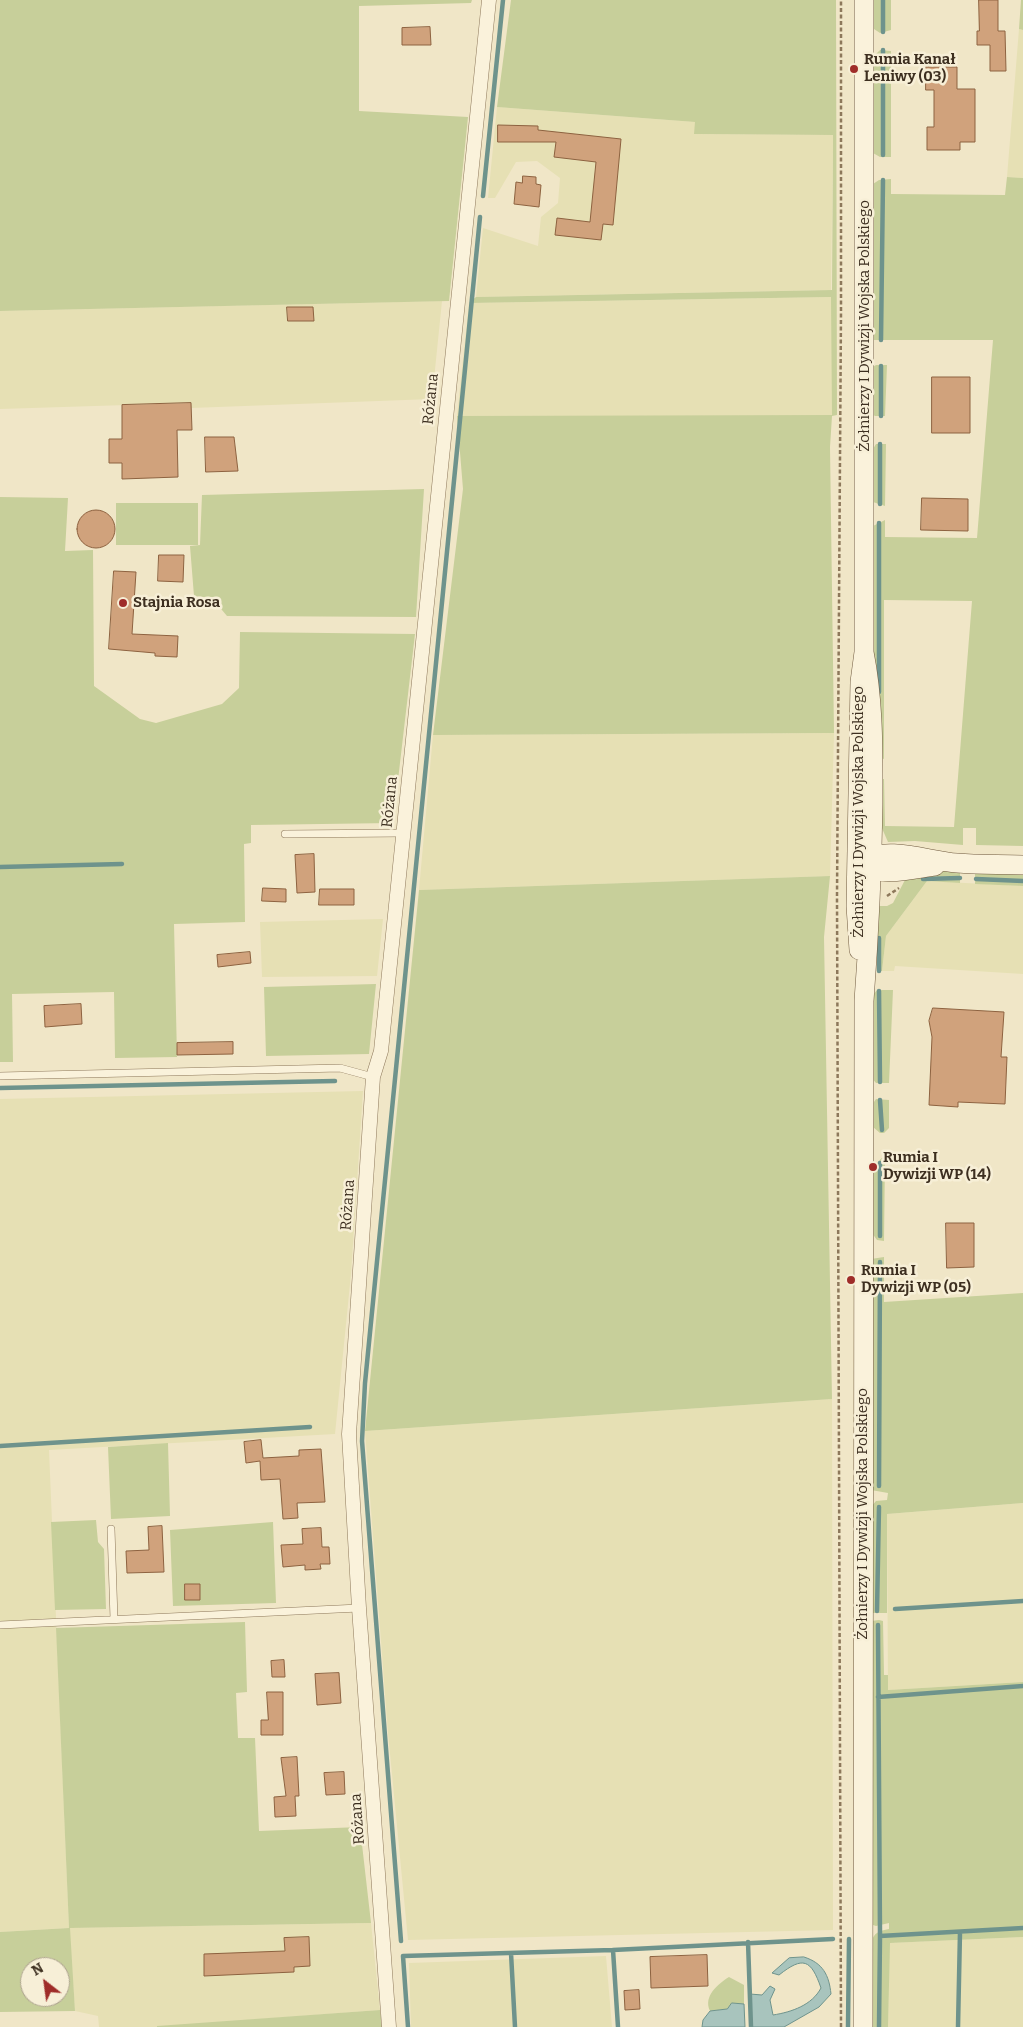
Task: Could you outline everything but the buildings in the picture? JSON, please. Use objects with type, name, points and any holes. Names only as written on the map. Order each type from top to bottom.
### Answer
[{"type":"street","name":"Różana","points":[[389,2027],[359,1608],[349,1434],[373,1077],[381,1051],[489,0]]},
{"type":"street","name":"Żołnierzy I Dywizji Wojska Polskiego","points":[[863,2027],[864,1001],[857,927],[867,863],[860,682],[864,652],[864,0]]},
{"type":"street","points":[[867,863],[901,855],[957,863],[1023,865]]},
{"type":"lane","points":[[285,834],[403,833]]},
{"type":"lane","points":[[0,1076],[340,1068],[373,1077]]},
{"type":"lane","points":[[111,1530],[114,1619]]},
{"type":"lane","points":[[0,1625],[359,1608]]},
{"type":"path","points":[[840,2027],[837,897],[841,0]]},
{"type":"shaded area","points":[[1019,29],[1023,30],[1023,178],[1007,177]]},
{"type":"shaded area","points":[[497,107],[695,122],[695,134],[833,135],[831,290],[476,297],[483,228],[538,246],[541,217],[558,203],[560,178],[537,161],[516,162],[495,198],[488,198]]},
{"type":"shaded area","points":[[832,297],[832,416],[457,416],[469,303]]},
{"type":"shaded area","points":[[442,301],[432,399],[191,408],[190,403],[0,409],[0,311]]},
{"type":"shaded area","points":[[834,733],[830,876],[419,890],[433,735]]},
{"type":"shaded area","points":[[927,881],[1023,886],[1023,974],[895,966],[894,971],[882,971],[886,936]]},
{"type":"shaded area","points":[[383,919],[377,976],[262,977],[260,922]]},
{"type":"shaded area","points":[[363,1091],[351,1274],[335,1434],[49,1450],[69,1928],[0,1932],[0,1099]]},
{"type":"shaded area","points":[[832,1399],[833,1930],[408,1940],[388,1733],[365,1431]]},
{"type":"shaded area","points":[[1023,1503],[1023,1682],[888,1690],[887,1514]]},
{"type":"shaded area","points":[[371,1923],[380,2010],[157,2027],[99,2027],[98,2016],[75,2011],[69,1928]]},
{"type":"shaded area","points":[[1023,1937],[1023,2027],[888,2027],[889,1943]]},
{"type":"shaded area","points":[[606,1956],[612,2027],[411,2027],[409,1963]]},
{"type":"green space","points":[[0,0],[472,0],[471,3],[359,6],[359,111],[468,117],[449,301],[0,311]]},
{"type":"green space","points":[[511,0],[836,0],[837,415],[832,416],[830,447],[834,733],[433,735],[463,489],[457,416],[832,415],[831,297],[469,303],[476,297],[832,290],[833,135],[694,134],[695,122],[497,107]]},
{"type":"green space","points":[[873,0],[891,0],[891,30],[880,33],[874,29]]},
{"type":"green space","points":[[1021,0],[1023,0],[1023,30],[1019,29]]},
{"type":"green space","points":[[880,50],[891,51],[891,157],[880,157],[873,153],[872,58]]},
{"type":"green space","points":[[1007,177],[1023,178],[1023,846],[976,845],[976,828],[963,828],[963,845],[915,841],[888,842],[881,826],[881,779],[884,779],[885,826],[954,827],[972,601],[884,600],[884,759],[881,758],[872,648],[873,526],[885,520],[885,537],[977,538],[993,340],[874,340],[872,333],[873,184],[879,180],[891,179],[891,194],[1005,195]]},
{"type":"green space","points":[[876,365],[887,365],[885,416],[875,416],[872,414],[873,367]]},
{"type":"green space","points":[[876,444],[886,444],[885,506],[873,502],[873,449]]},
{"type":"green space","points":[[424,489],[416,617],[227,616],[212,598],[194,596],[190,546],[200,545],[202,495]]},
{"type":"green space","points":[[0,497],[68,498],[65,551],[93,550],[94,686],[140,719],[156,723],[222,704],[239,688],[240,632],[415,634],[393,823],[251,825],[251,843],[244,844],[245,922],[174,924],[177,1057],[115,1058],[114,992],[12,994],[13,1062],[0,1062]]},
{"type":"green space","points":[[116,503],[198,503],[198,545],[116,545]]},
{"type":"green space","points":[[939,871],[960,871],[960,883],[927,881],[886,936],[882,971],[877,971],[877,906],[887,906],[893,903],[906,878]]},
{"type":"green space","points":[[975,871],[1023,872],[1023,886],[975,884]]},
{"type":"green space","points":[[830,876],[824,937],[832,1399],[365,1431],[419,890]]},
{"type":"green space","points":[[376,984],[369,1054],[266,1056],[264,987]]},
{"type":"green space","points":[[877,990],[893,990],[889,1083],[876,1083],[872,1078],[873,995]]},
{"type":"green space","points":[[876,1099],[889,1100],[889,1128],[884,1133],[880,1133],[873,1127],[872,1105]]},
{"type":"green space","points":[[885,1157],[884,1241],[877,1240],[872,1233],[871,1190],[875,1168],[879,1161]]},
{"type":"green space","points":[[884,1257],[884,1302],[1023,1293],[1023,1503],[887,1514],[887,1613],[871,1613],[871,1507],[876,1501],[887,1500],[888,1493],[871,1490],[871,1259]]},
{"type":"green space","points":[[168,1443],[170,1516],[111,1519],[108,1447]]},
{"type":"green space","points":[[96,1520],[98,1542],[104,1549],[106,1609],[55,1610],[51,1522]]},
{"type":"green space","points":[[273,1522],[276,1603],[173,1606],[170,1530]]},
{"type":"green space","points":[[871,1621],[883,1621],[884,1675],[888,1675],[888,1690],[1023,1682],[1023,1937],[890,1943],[888,2027],[870,2027],[871,1943],[877,1933],[889,1929],[889,1923],[876,1926],[870,1924]]},
{"type":"green space","points":[[245,1622],[247,1692],[236,1693],[238,1738],[255,1738],[259,1831],[360,1827],[371,1923],[70,1928],[75,2011],[0,2012],[0,1932],[69,1928],[56,1628]]},
{"type":"green space","points":[[729,1977],[744,1985],[744,2004],[732,2003],[727,2009],[710,2011],[708,2000],[710,1995],[720,1983]]},
{"type":"green space","points":[[380,2010],[382,2027],[157,2027],[157,2026]]},
{"type":"water","points":[[804,1957],[816,1963],[824,1971],[829,1981],[831,1994],[819,2007],[784,2027],[751,2027],[750,1994],[762,1995],[770,1986],[775,1989],[770,2000],[773,2015],[801,2007],[817,1994],[821,1988],[810,1966],[800,1963],[779,1975],[772,1973],[789,1958]]},
{"type":"water","points":[[732,2003],[744,2004],[745,2027],[702,2027],[703,2020],[710,2011],[727,2009]]},
{"type":"waterway","points":[[483,196],[503,0]]},
{"type":"waterway","points":[[883,0],[883,32]]},
{"type":"waterway","points":[[883,50],[883,155]]},
{"type":"waterway","points":[[881,340],[883,180]]},
{"type":"waterway","points":[[401,1941],[362,1441],[365,1383],[480,217]]},
{"type":"waterway","points":[[881,366],[881,416]]},
{"type":"waterway","points":[[880,444],[880,504]]},
{"type":"waterway","points":[[879,523],[879,692]]},
{"type":"waterway","points":[[0,867],[122,864]]},
{"type":"waterway","points":[[923,879],[960,878]]},
{"type":"waterway","points":[[976,879],[1023,881]]},
{"type":"waterway","points":[[879,938],[879,971]]},
{"type":"waterway","points":[[879,991],[880,1082]]},
{"type":"waterway","points":[[0,1088],[335,1081]]},
{"type":"waterway","points":[[880,1100],[882,1130]]},
{"type":"waterway","points":[[880,1163],[880,1236]]},
{"type":"waterway","points":[[879,1486],[880,1262]]},
{"type":"waterway","points":[[0,1446],[310,1427]]},
{"type":"waterway","points":[[877,1611],[879,1507]]},
{"type":"waterway","points":[[895,1609],[1023,1601]]},
{"type":"waterway","points":[[878,1625],[880,1936]]},
{"type":"waterway","points":[[878,1697],[1023,1686]]},
{"type":"waterway","points":[[879,2027],[880,1936],[1023,1928]]},
{"type":"waterway","points":[[958,2027],[960,1932]]},
{"type":"waterway","points":[[408,2027],[403,1956],[613,1950],[833,1939]]},
{"type":"waterway","points":[[848,2027],[849,1939]]},
{"type":"waterway","points":[[748,1942],[751,2027]]},
{"type":"waterway","points":[[613,1950],[618,2027]]},
{"type":"waterway","points":[[511,1953],[515,2027]]},
{"type":"place","name":"Rumia Kanał Leniwy (03)","points":[[854,69]]},
{"type":"place","name":"Stajnia Rosa","points":[[123,603]]},
{"type":"place","name":"Rumia I Dywizji WP (14)","points":[[873,1167]]},
{"type":"place","name":"Rumia I Dywizji WP (05)","points":[[851,1280]]}]
